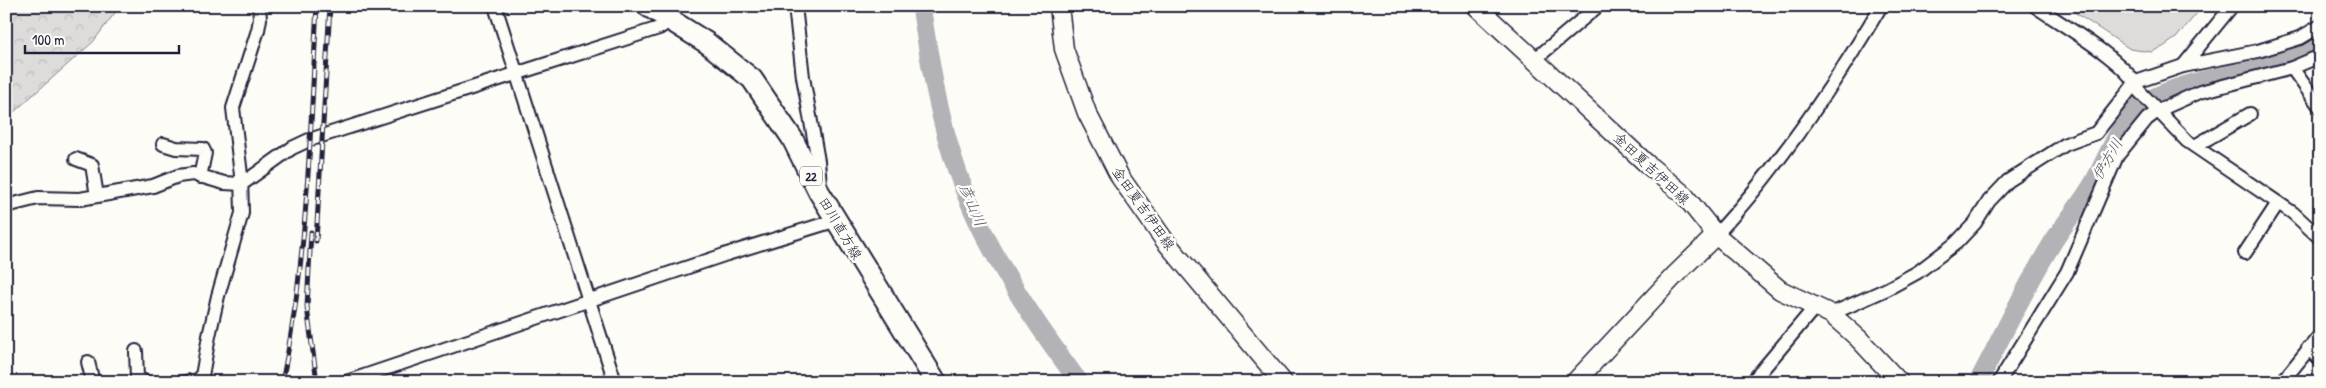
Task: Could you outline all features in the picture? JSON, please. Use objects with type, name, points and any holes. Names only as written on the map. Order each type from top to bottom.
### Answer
[{"type":"main road","name":"田川直方線","points":[[648,6],[671,14],[752,79],[792,138],[819,192],[936,382]]},
{"type":"main road","name":"金田夏吉伊田線","points":[[1059,6],[1064,49],[1086,114],[1120,177],[1165,241],[1283,382]]},
{"type":"main road","name":"金田夏吉伊田線","points":[[1476,6],[1533,61],[1684,195],[1716,235],[1780,290],[1823,310],[1858,338],[1899,382]]},
{"type":"main road","points":[[1575,382],[1675,275],[1716,235]]},
{"type":"street","points":[[184,382],[201,381],[209,336],[226,265],[242,213],[242,184],[234,108],[236,95],[258,30],[260,19],[259,6]]},
{"type":"street","points":[[495,6],[615,382]]},
{"type":"street","points":[[795,6],[803,77],[818,161],[819,192]]},
{"type":"street","points":[[1533,61],[1598,6]]},
{"type":"street","points":[[1716,235],[1753,194],[1798,132],[1880,6]]},
{"type":"street","points":[[2035,6],[2121,66],[2187,141],[2278,203],[2320,238]]},
{"type":"street","points":[[2183,66],[2232,6]]},
{"type":"street","points":[[6,206],[38,198],[97,196],[153,186],[178,176],[193,174],[224,183],[242,184],[252,179],[292,148],[309,140],[516,76],[659,28],[671,14]]},
{"type":"street","points":[[1752,382],[1823,310],[1887,289],[1918,272],[1956,242],[2008,181],[2066,144],[2096,132],[2138,87],[2183,66],[2258,51],[2300,38],[2320,26]]},
{"type":"street","points":[[1999,382],[2067,272],[2117,156],[2157,108],[2200,92],[2292,68],[2320,56]]},
{"type":"street","points":[[2292,68],[2320,107]]},
{"type":"street","points":[[2195,146],[2250,114]]},
{"type":"street","points":[[163,144],[176,148],[203,149],[205,153],[200,177]]},
{"type":"street","points":[[76,159],[92,165],[97,196]]},
{"type":"street","points":[[2245,253],[2278,203]]},
{"type":"street","points":[[346,382],[727,254],[837,220]]},
{"type":"street","points":[[2282,382],[2320,335]]},
{"type":"street","points":[[2308,348],[2320,360]]},
{"type":"street","points":[[136,351],[137,378],[146,382]]},
{"type":"street","points":[[88,362],[94,382]]},
{"type":"green space","points":[[6,6],[120,6],[93,42],[6,119]]},
{"type":"green space","points":[[2065,6],[2203,6],[2176,38],[2163,47],[2151,52],[2130,49]]},
{"type":"waterway","name":"彦山川","points":[[921,6],[932,71],[946,134],[959,176],[970,203],[982,230],[1011,283],[1044,334],[1079,382]]},
{"type":"waterway","name":"伊方川","points":[[1978,382],[2043,259],[2094,182],[2116,138],[2130,116],[2147,101],[2168,91],[2280,60],[2301,51],[2320,38]]},
{"type":"railway","points":[[282,382],[291,336],[303,242],[317,6]]},
{"type":"railway","points":[[316,241],[330,6]]},
{"type":"railway","points":[[311,232],[307,307],[317,382]]}]
